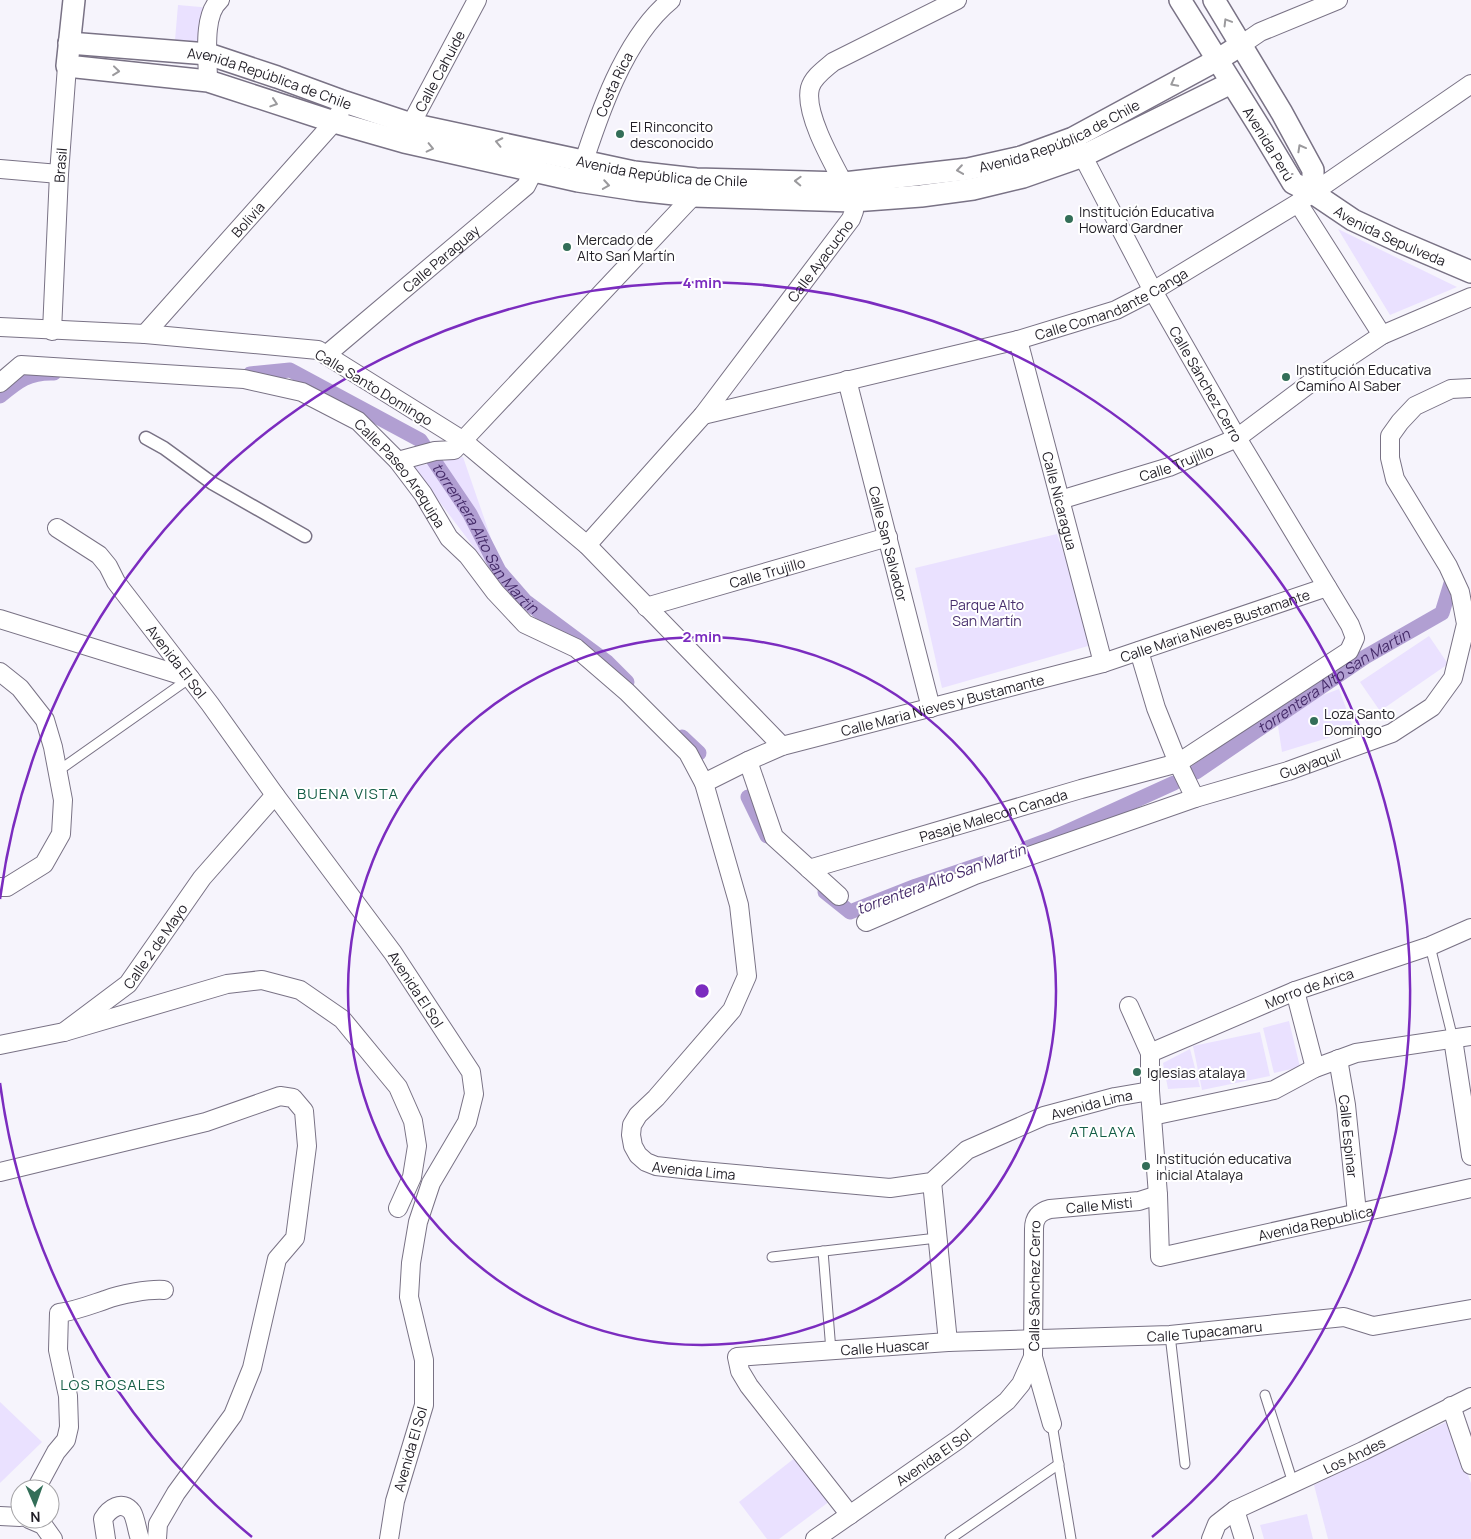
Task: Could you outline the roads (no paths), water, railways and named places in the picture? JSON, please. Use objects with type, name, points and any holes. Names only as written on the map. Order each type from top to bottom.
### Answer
[{"type":"street","name":"Brasil","points":[[52,330],[59,174],[74,0]]},
{"type":"street","points":[[208,81],[208,24],[210,14],[216,3],[220,0]]},
{"type":"street","name":"Calle Cahuide","points":[[408,133],[477,0]]},
{"type":"street","name":"Costa Rica","points":[[578,181],[615,76],[639,36],[672,0]]},
{"type":"street","points":[[848,192],[816,127],[810,107],[810,88],[819,74],[833,62],[957,0]]},
{"type":"street","name":"Avenida Perú","points":[[1180,0],[1292,183],[1306,198],[1382,335]]},
{"type":"street","name":"Avenida Perú","points":[[1214,0],[1282,113],[1313,170],[1306,198]]},
{"type":"street","points":[[1241,45],[1260,32],[1338,0]]},
{"type":"street","name":"Avenida República de Chile","points":[[69,43],[208,54],[345,102],[408,133],[533,172],[637,190],[695,187],[921,196],[973,188],[1023,176],[1083,156],[1231,83]]},
{"type":"street","name":"Avenida República de Chile","points":[[848,192],[1021,157],[1073,138],[1241,45]]},
{"type":"street","name":"Avenida República de Chile","points":[[67,66],[208,81],[334,122],[538,150],[695,187]]},
{"type":"street","name":"Calle Comandante Canga","points":[[704,415],[1018,340],[1116,310],[1153,291],[1306,198],[1471,84]]},
{"type":"street","name":"Bolivia","points":[[145,334],[334,122],[345,102]]},
{"type":"street","points":[[1260,128],[1282,113]]},
{"type":"street","name":"Calle Sánchez Cerro","points":[[1073,138],[1153,291],[1237,438],[1350,625]]},
{"type":"street","name":"Calle Paraguay","points":[[326,355],[526,186],[533,172],[538,150]]},
{"type":"street","points":[[0,169],[59,174]]},
{"type":"street","points":[[398,461],[435,451],[454,450],[695,187]]},
{"type":"street","name":"Calle Ayacucho","points":[[587,545],[704,415],[851,219],[854,211],[848,192]]},
{"type":"street","name":"Avenida Sepulveda","points":[[1306,198],[1398,241],[1471,272]]},
{"type":"street","points":[[1382,335],[1471,297]]},
{"type":"street","name":"Calle Santo Domingo","points":[[0,327],[145,334],[318,350],[462,440],[587,545],[782,746]]},
{"type":"street","name":"Calle Trujillo","points":[[1060,500],[1169,467],[1237,438],[1310,384],[1382,335]]},
{"type":"street","name":"Calle Nicaragua","points":[[1018,340],[1104,663]]},
{"type":"street","name":"Calle Paseo Arequipa","points":[[0,383],[22,365],[244,380],[302,392],[358,421],[398,461],[424,494],[449,538],[468,556],[496,592],[525,624],[576,648],[627,692],[688,753],[704,783]]},
{"type":"street","name":"Calle San Salvador","points":[[848,380],[931,708]]},
{"type":"street","name":"Guayaquil","points":[[866,922],[975,875],[1196,798],[1288,771],[1392,733],[1432,707],[1453,678],[1466,624],[1460,592],[1448,566],[1395,479],[1390,458],[1390,436],[1415,406],[1451,388],[1471,388]]},
{"type":"street","points":[[146,438],[164,448],[212,483],[305,536]]},
{"type":"street","name":"Avenida El Sol","points":[[57,528],[99,555],[108,566],[116,582],[190,678],[393,953],[471,1072],[474,1094],[467,1122],[431,1183],[418,1222],[411,1263],[409,1297],[424,1360],[424,1405],[395,1501],[389,1539]]},
{"type":"street","name":"Calle Trujillo","points":[[646,607],[888,537]]},
{"type":"street","name":"Calle Maria Nieves Bustamante","points":[[1104,663],[1327,587]]},
{"type":"street","points":[[0,619],[190,678]]},
{"type":"street","name":"Pasaje Malecon Canada","points":[[809,869],[1081,789],[1178,763],[1349,651],[1355,638],[1350,625]]},
{"type":"street","points":[[1139,651],[1156,708],[1178,763],[1196,798]]},
{"type":"street","name":"Calle Maria Nieves y Bustamante","points":[[782,746],[1104,663]]},
{"type":"street","points":[[0,672],[20,688],[45,720],[54,747],[63,800],[61,834],[44,864],[6,887],[0,887]]},
{"type":"street","points":[[704,783],[782,746]]},
{"type":"street","points":[[748,761],[774,837],[838,896]]},
{"type":"street","name":"Avenida Lima","points":[[704,783],[739,905],[747,976],[732,1010],[632,1124],[633,1146],[638,1155],[646,1162],[656,1166],[890,1188],[932,1182],[967,1150],[1044,1116],[1115,1097],[1150,1091]]},
{"type":"street","name":"Calle 2 de Mayo","points":[[0,1044],[64,1032],[128,984],[202,878],[275,795]]},
{"type":"street","name":"Morro de Arica","points":[[1150,1053],[1295,991],[1430,946],[1471,928]]},
{"type":"street","points":[[64,1032],[227,984],[262,980],[300,990],[342,1020],[398,1087],[413,1121],[417,1146],[412,1177],[398,1208]]},
{"type":"street","points":[[1295,991],[1315,1068]]},
{"type":"street","points":[[1129,1006],[1150,1053],[1150,1091],[1158,1195]]},
{"type":"street","points":[[1152,1116],[1274,1090],[1315,1068],[1356,1053],[1471,1036]]},
{"type":"street","points":[[1452,1038],[1471,1156]]},
{"type":"street","name":"Calle Espinar","points":[[1338,1059],[1346,1105],[1357,1214]]},
{"type":"street","points":[[0,1172],[206,1122],[280,1096],[293,1098],[304,1111],[307,1146],[295,1238],[277,1258],[252,1368],[233,1415],[176,1493],[159,1534]]},
{"type":"street","points":[[932,1182],[948,1342]]},
{"type":"street","name":"Avenida Republica","points":[[1158,1195],[1160,1257],[1471,1188]]},
{"type":"street","name":"Calle Misti","points":[[1039,1214],[1050,1209],[1139,1201],[1158,1195]]},
{"type":"street","name":"Calle Sánchez Cerro","points":[[1033,1349],[1034,1224],[1039,1214]]},
{"type":"street","points":[[41,1479],[56,1452],[66,1440],[69,1427],[68,1396],[58,1350],[59,1314],[80,1309],[108,1298],[153,1290],[164,1290]]},
{"type":"street","name":"Calle Tupacamaru","points":[[1033,1349],[1344,1317],[1373,1326],[1471,1309]]},
{"type":"street","name":"Calle Huascar","points":[[850,1515],[749,1386],[740,1370],[737,1357],[948,1342],[1033,1349]]},
{"type":"street","points":[[1033,1349],[1052,1424]]},
{"type":"street","name":"Avenida El Sol","points":[[815,1539],[960,1439],[1007,1402],[1022,1384],[1033,1349]]},
{"type":"street","name":"Los Andes","points":[[1210,1539],[1217,1524],[1235,1510],[1363,1451],[1471,1397]]},
{"type":"street","points":[[1451,1406],[1471,1465]]},
{"type":"street","points":[[106,1539],[103,1519],[108,1512],[117,1506],[125,1506],[132,1512],[140,1539]]},
{"type":"street","points":[[1235,1510],[1244,1539]]},
{"type":"lane","points":[[58,771],[190,678]]},
{"type":"lane","points":[[1430,946],[1452,1038]]},
{"type":"lane","points":[[772,1257],[937,1238]]},
{"type":"lane","points":[[823,1251],[831,1351]]},
{"type":"lane","points":[[1170,1335],[1185,1464]]},
{"type":"lane","points":[[1265,1395],[1292,1483]]},
{"type":"lane","points":[[1052,1424],[1071,1539]]},
{"type":"lane","points":[[950,1539],[1059,1464]]},
{"type":"waterway","name":"torrentera Alto San Martin","points":[[250,374],[290,370],[420,440],[470,514],[499,571],[525,601],[607,662],[627,682]]},
{"type":"waterway","name":"torrentera Alto San Martin","points":[[0,396],[24,378],[38,374],[54,373]]},
{"type":"waterway","name":"torrentera Alto San Martin","points":[[1196,772],[1365,657],[1442,613],[1453,577]]},
{"type":"waterway","name":"torrentera Alto San Martin","points":[[682,737],[699,753]]},
{"type":"waterway","name":"torrentera Alto San Martin","points":[[1027,848],[1174,783]]},
{"type":"waterway","name":"torrentera Alto San Martin","points":[[748,797],[767,836]]},
{"type":"waterway","name":"torrentera Alto San Martin","points":[[825,892],[850,912],[916,886],[984,863]]},
{"type":"place","name":"El Rinconcito desconocido","points":[[620,134]]},
{"type":"place","name":"Institución Educativa Howard Gardner","points":[[1069,219]]},
{"type":"place","name":"Mercado de Alto San Martín","points":[[567,247]]},
{"type":"place","name":"Institución Educativa Camino Al Saber","points":[[1286,377]]},
{"type":"place","name":"Loza Santo Domingo","points":[[1314,721]]},
{"type":"place","name":"Iglesias atalaya","points":[[1137,1072]]},
{"type":"place","name":"Institución educativa inicial Atalaya","points":[[1146,1166]]},
{"type":"district","name":"BUENA VISTA","points":[[348,793]]},
{"type":"district","name":"ATALAYA","points":[[1103,1131]]},
{"type":"district","name":"LOS ROSALES","points":[[113,1384]]},
{"type":"park label","name":"Parque Alto San Martín","points":[[987,612]]}]
